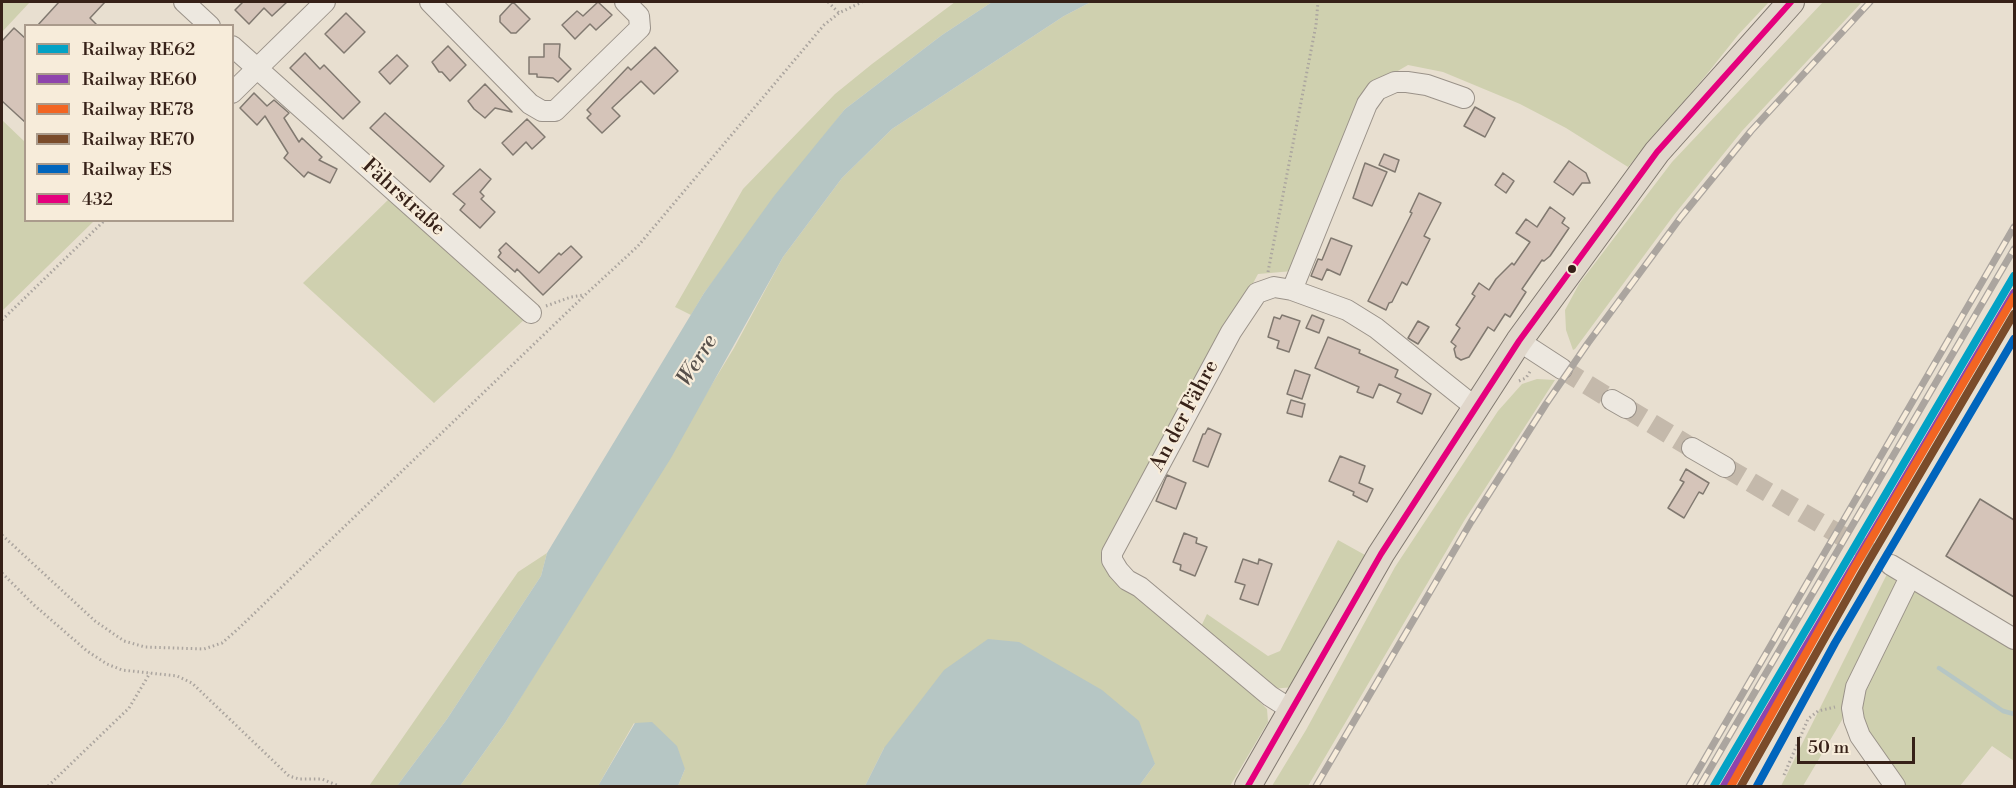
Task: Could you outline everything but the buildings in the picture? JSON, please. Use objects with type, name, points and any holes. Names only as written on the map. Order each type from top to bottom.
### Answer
[{"type":"main road","points":[[1248,786],[1382,554],[1519,342],[1657,152],[1791,2]]},
{"type":"street","points":[[184,2],[208,24]]},
{"type":"street","points":[[234,91],[326,2]]},
{"type":"street","points":[[430,2],[530,104],[542,111],[555,111],[640,28],[639,16],[625,2]]},
{"type":"street","name":"Fährstraße","points":[[234,47],[531,313]]},
{"type":"street","points":[[1292,290],[1367,104],[1377,90],[1395,82],[1407,82],[1427,85],[1464,98]]},
{"type":"street","points":[[1265,289],[1274,287],[1292,290],[1347,310],[1376,328],[1475,407]]},
{"type":"street","name":"An der Fähre","points":[[1265,289],[1257,293],[1231,332],[1112,553],[1112,560],[1127,580],[1140,586],[1270,696],[1292,710]]},
{"type":"street","points":[[1519,342],[1562,369]]},
{"type":"street","points":[[1692,448],[1725,467]]},
{"type":"street","points":[[1891,565],[2014,639]]},
{"type":"street","points":[[1895,786],[1860,736],[1852,708],[1856,687],[1910,577]]},
{"type":"path","points":[[828,2],[839,13]]},
{"type":"path","points":[[2,535],[94,621],[124,641],[145,647],[204,649],[222,643],[638,246],[782,72],[824,25],[839,13],[862,2]]},
{"type":"path","points":[[1265,289],[1314,37],[1318,2]]},
{"type":"path","points":[[2,320],[103,222]]},
{"type":"path","points":[[531,313],[571,297],[585,295]]},
{"type":"path","points":[[2,573],[34,605],[87,651],[107,664],[122,670],[177,676],[192,683],[290,776],[298,780],[322,780],[339,786]]},
{"type":"path","points":[[48,786],[129,708],[150,673]]},
{"type":"path","points":[[1784,776],[1808,718],[1818,711],[1833,707],[1852,708]]},
{"type":"green space","points":[[2,2],[30,2],[2,32]]},
{"type":"green space","points":[[955,2],[992,2],[942,35],[845,109],[704,293],[691,315],[675,307],[743,189],[835,94]]},
{"type":"green space","points":[[1091,2],[1769,2],[1738,35],[1628,167],[1566,128],[1520,104],[1443,72],[1408,65],[1384,79],[1293,271],[1258,274],[1107,554],[1195,639],[1207,614],[1268,656],[1280,651],[1338,540],[1365,555],[1294,687],[1249,691],[1267,709],[1268,722],[1230,786],[1139,786],[1155,764],[884,748],[865,786],[678,786],[685,769],[634,723],[598,786],[460,786],[505,723],[734,348],[783,257],[842,178],[892,129],[1064,16]]},
{"type":"green space","points":[[1823,2],[1862,2],[1742,131],[1674,215],[1573,350],[1566,330],[1565,310],[1579,284],[1672,162]]},
{"type":"green space","points":[[2,120],[24,141],[24,222],[93,222],[2,311]]},
{"type":"green space","points":[[390,198],[526,318],[434,403],[303,283]]},
{"type":"green space","points":[[1537,379],[1555,380],[1464,521],[1308,786],[1272,786],[1306,730],[1395,567],[1498,411],[1522,384]]},
{"type":"green space","points":[[547,553],[541,576],[447,719],[397,786],[369,786],[518,572]]},
{"type":"green space","points":[[1887,574],[1896,581],[1898,589],[1848,691],[1842,720],[1803,786],[1781,786]]},
{"type":"green space","points":[[1915,587],[2014,644],[2014,761],[1992,746],[1960,786],[1902,786],[1860,717],[1860,693]]},
{"type":"water","name":"Werre","points":[[992,2],[1091,2],[1064,16],[892,129],[842,178],[783,257],[671,458],[505,723],[460,786],[397,786],[447,719],[541,576],[547,553],[704,293],[774,196],[845,109],[942,35]]},
{"type":"water","points":[[988,639],[1019,642],[1102,690],[1139,721],[1155,764],[1139,786],[865,786],[884,748],[944,670]]},
{"type":"water","points":[[652,722],[677,746],[685,769],[678,786],[598,786],[635,723]]},
{"type":"waterway","points":[[1939,668],[2003,711],[2014,714]]},
{"type":"tunnel","points":[[1562,369],[1612,400]]},
{"type":"tunnel","points":[[1626,408],[1692,448]]},
{"type":"tunnel","points":[[1725,467],[1891,565]]},
{"type":"railway","points":[[1316,786],[1471,522],[1588,343],[1681,217],[1751,131],[1870,2]]},
{"type":"railway","points":[[1689,786],[2014,227]]},
{"type":"railway","points":[[1700,786],[2014,249]]},
{"type":"rail line","name":"RE62","points":[[1714,786],[2014,276]]},
{"type":"rail line","name":"RE60","points":[[1724,786],[2014,293]]},
{"type":"rail line","name":"RE78","points":[[1731,786],[1853,570],[2014,297]]},
{"type":"rail line","name":"RE70","points":[[1741,786],[1861,574],[2014,314]]},
{"type":"rail line","name":"ES","points":[[1757,786],[1835,643],[2014,339]]},
{"type":"transit line","name":"432","points":[[1248,786],[1381,554],[1519,341],[1657,152],[1791,2]]}]
